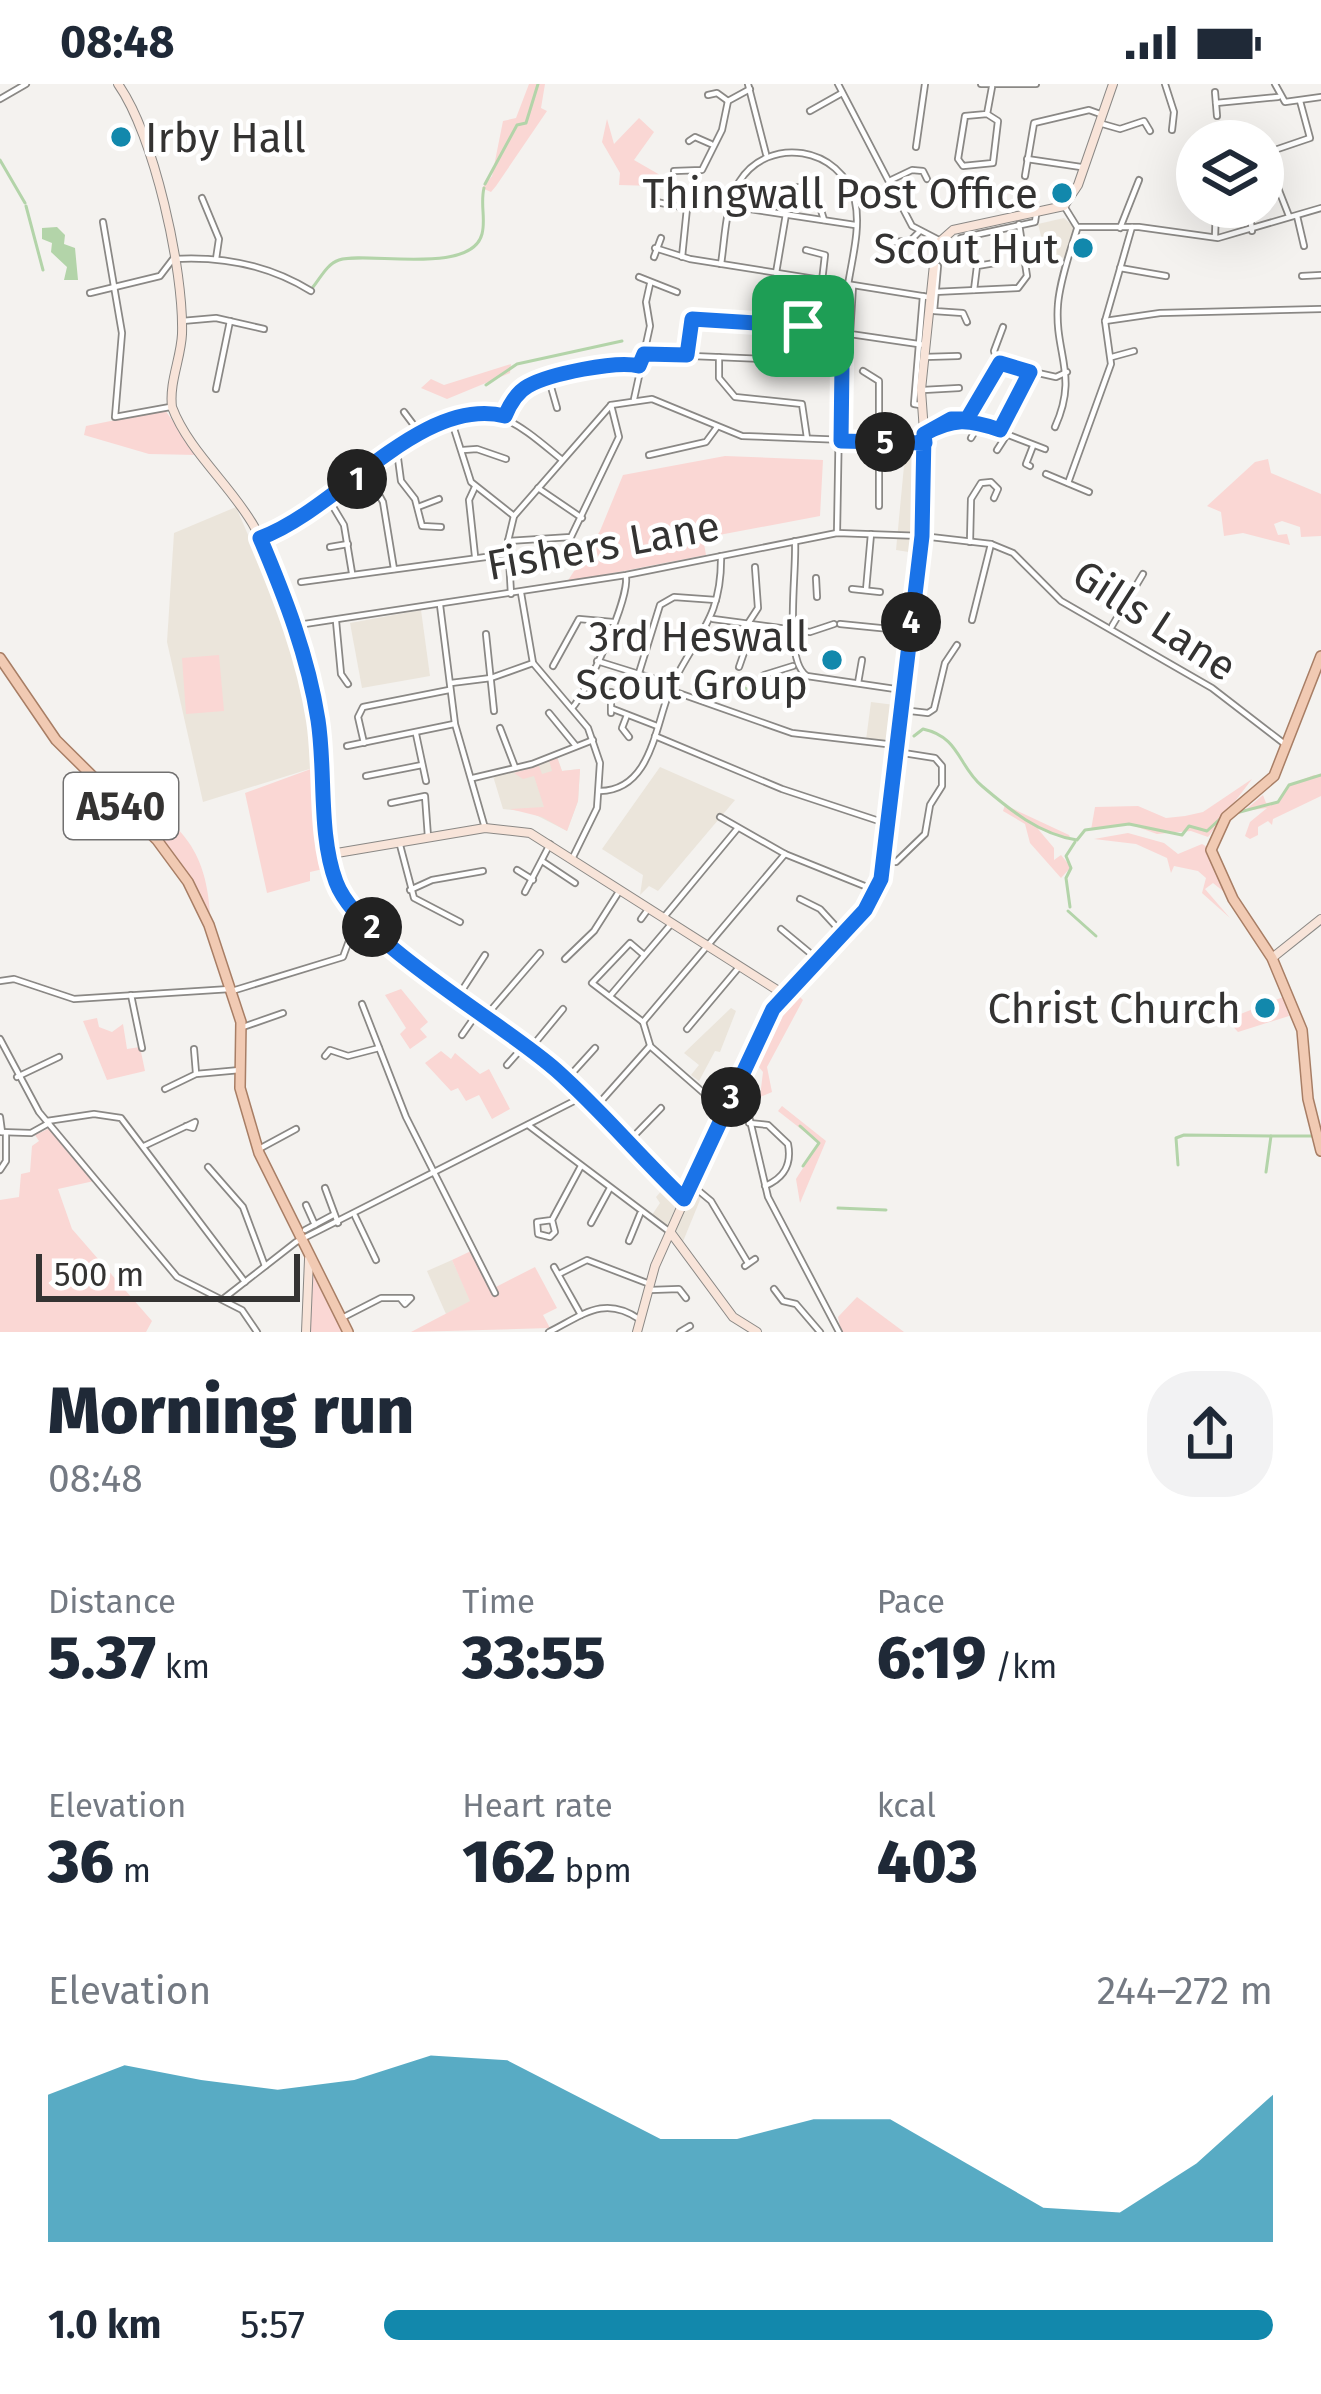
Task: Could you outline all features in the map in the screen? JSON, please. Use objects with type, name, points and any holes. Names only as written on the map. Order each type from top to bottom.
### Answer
[{"type":"main road","points":[[1321,656],[1274,776],[1228,815],[1211,850],[1233,899],[1271,958],[1302,1030],[1306,1083],[1321,1151]]},
{"type":"main road","name":"A540","points":[[0,658],[56,740],[157,840],[188,882],[241,1028],[240,1070],[257,1150],[348,1332]]},
{"type":"street","points":[[0,99],[26,84]]},
{"type":"street","points":[[132,84],[119,87],[142,130],[173,259],[182,321],[172,407],[260,538],[295,626],[317,714],[335,881],[358,916],[566,1080],[684,1199]]},
{"type":"street","points":[[838,84],[912,226],[939,240]]},
{"type":"street","points":[[916,147],[926,84]]},
{"type":"street","points":[[981,84],[1036,84]]},
{"type":"street","points":[[627,1332],[638,1326],[648,1287],[684,1199],[740,1076],[784,995],[877,891],[885,859],[922,536],[924,438],[919,378],[939,240],[953,230],[1064,206],[1084,168],[1113,84]]},
{"type":"street","points":[[1165,84],[1174,112],[1172,130]]},
{"type":"street","points":[[1275,84],[1278,97]]},
{"type":"street","points":[[674,171],[702,170],[722,130],[728,101],[749,86],[766,157]]},
{"type":"street","points":[[986,114],[992,87]]},
{"type":"street","points":[[710,91],[728,101]]},
{"type":"street","points":[[810,111],[842,92]]},
{"type":"street","points":[[1215,92],[1217,116]]},
{"type":"street","points":[[1216,103],[1321,97]]},
{"type":"street","points":[[1284,147],[1310,138],[1300,101]]},
{"type":"street","points":[[1024,176],[1034,123],[1089,110],[1120,129],[1145,119],[1150,131]]},
{"type":"street","points":[[986,114],[998,121],[993,163],[963,166],[958,159],[965,116],[986,114]]},
{"type":"street","points":[[693,128],[692,139],[712,144]]},
{"type":"street","points":[[721,264],[736,185],[766,157],[797,152],[827,161],[853,194],[856,225],[850,334],[921,345]]},
{"type":"street","points":[[1028,159],[1084,168]]},
{"type":"street","points":[[891,181],[912,170],[925,172]]},
{"type":"street","points":[[1120,228],[1138,180]]},
{"type":"street","points":[[763,210],[773,193],[800,187],[817,197],[824,220]]},
{"type":"street","points":[[202,198],[219,239],[216,259]]},
{"type":"street","points":[[1284,199],[1304,246]]},
{"type":"street","points":[[656,202],[687,208],[682,257]]},
{"type":"street","points":[[730,206],[856,225]]},
{"type":"street","points":[[1054,427],[1067,399],[1068,370],[1058,308],[1077,227],[1064,206]]},
{"type":"street","points":[[1077,227],[1132,227],[1215,238],[1321,208]]},
{"type":"street","points":[[776,273],[786,214]]},
{"type":"street","points":[[962,238],[1035,222],[1036,214]]},
{"type":"street","points":[[103,222],[122,333],[115,417],[172,407]]},
{"type":"street","points":[[656,248],[682,257],[850,285],[929,294],[1007,292],[1023,284],[1026,263],[1019,224]]},
{"type":"street","points":[[1068,483],[1112,357],[1105,321],[1132,227]]},
{"type":"street","points":[[1215,228],[1215,238]]},
{"type":"street","points":[[883,244],[911,240],[920,231]]},
{"type":"street","points":[[654,257],[661,238]]},
{"type":"street","points":[[806,250],[825,255],[822,280]]},
{"type":"street","points":[[173,259],[216,259],[268,270],[311,291]]},
{"type":"street","points":[[90,293],[160,276],[173,259]]},
{"type":"street","points":[[974,292],[974,267],[991,262]]},
{"type":"street","points":[[939,266],[929,294],[934,311],[963,313],[967,322]]},
{"type":"street","points":[[1120,268],[1166,276]]},
{"type":"street","points":[[1302,275],[1321,275]]},
{"type":"street","points":[[639,277],[677,292]]},
{"type":"street","points":[[634,399],[644,354],[650,284]]},
{"type":"street","points":[[1105,321],[1160,313],[1321,310]]},
{"type":"street","points":[[687,355],[687,325],[697,318],[803,326],[803,362]]},
{"type":"street","points":[[182,321],[230,321],[264,329]]},
{"type":"street","points":[[218,386],[230,321]]},
{"type":"street","points":[[967,419],[998,364],[994,351],[1003,327]]},
{"type":"street","points":[[921,345],[924,357],[914,404],[921,405]]},
{"type":"street","points":[[1112,357],[1134,351]]},
{"type":"street","points":[[644,354],[842,364],[837,533]]},
{"type":"street","points":[[924,357],[958,356]]},
{"type":"street","points":[[719,357],[719,378],[735,397],[802,404],[808,417],[807,439]]},
{"type":"street","points":[[505,416],[523,388],[618,363],[639,366]]},
{"type":"street","points":[[998,364],[1056,377],[1068,370]]},
{"type":"street","points":[[863,370],[879,381],[879,506]]},
{"type":"street","points":[[1000,450],[1030,372]]},
{"type":"street","points":[[549,380],[557,408]]},
{"type":"street","points":[[922,390],[943,393],[959,388]]},
{"type":"street","points":[[512,594],[508,541],[514,516],[611,405],[634,399],[668,404],[742,436],[841,441],[924,438],[951,419],[967,419],[1045,449]]},
{"type":"street","points":[[508,541],[562,541],[582,518],[619,437],[611,405]]},
{"type":"street","points":[[260,538],[292,526],[449,416],[480,410],[505,416],[561,460]]},
{"type":"street","points":[[404,412],[420,434]]},
{"type":"street","points":[[449,416],[475,487],[514,516]]},
{"type":"street","points":[[974,438],[980,423]]},
{"type":"street","points":[[648,455],[659,448],[697,446],[710,440],[717,427]]},
{"type":"street","points":[[1030,466],[1026,464],[1034,444]]},
{"type":"street","points":[[460,450],[478,448],[506,459]]},
{"type":"street","points":[[397,451],[401,481],[418,507],[422,526],[442,526]]},
{"type":"street","points":[[367,472],[383,502],[394,570]]},
{"type":"street","points":[[1046,474],[1089,492]]},
{"type":"street","points":[[970,542],[973,494],[986,481],[1001,488],[994,498]]},
{"type":"street","points":[[475,487],[470,497],[475,556]]},
{"type":"street","points":[[538,488],[582,518]]},
{"type":"street","points":[[418,507],[439,499]]},
{"type":"street","points":[[328,500],[349,544],[353,575]]},
{"type":"street","name":"Fishers Lane","points":[[295,626],[626,575],[837,533],[922,536]]},
{"type":"street","points":[[866,590],[871,534]]},
{"type":"street","name":"Gills Lane","points":[[922,536],[991,544],[1022,560],[1061,601],[1112,627],[1157,661],[1212,688],[1286,745]]},
{"type":"street","points":[[794,542],[798,585],[795,666],[807,676],[902,690]]},
{"type":"street","points":[[330,547],[349,544]]},
{"type":"street","points":[[973,620],[991,544]]},
{"type":"street","points":[[302,582],[508,554]]},
{"type":"street","points":[[600,791],[615,790],[636,776],[671,687],[713,619],[721,556]]},
{"type":"street","points":[[739,667],[758,608],[755,567]]},
{"type":"street","points":[[1112,627],[1143,574]]},
{"type":"street","points":[[572,708],[584,695],[628,588],[626,575]]},
{"type":"street","points":[[798,585],[815,582],[817,597]]},
{"type":"street","points":[[852,589],[880,592]]},
{"type":"street","points":[[521,593],[532,664],[572,708],[593,740],[600,791],[593,820],[573,856]]},
{"type":"street","points":[[638,676],[660,605],[686,596],[718,600]]},
{"type":"street","points":[[440,603],[455,724],[485,828]]},
{"type":"street","points":[[553,666],[579,619],[593,616],[613,622]]},
{"type":"street","points":[[336,619],[340,674],[348,685]]},
{"type":"street","points":[[713,619],[811,632],[837,624],[910,631]]},
{"type":"street","points":[[486,634],[491,708]]},
{"type":"street","points":[[899,709],[928,713],[934,709],[944,663],[956,645]]},
{"type":"street","points":[[858,683],[862,660]]},
{"type":"street","points":[[597,661],[792,733],[935,758],[943,782],[920,845],[896,862],[885,859]]},
{"type":"street","points":[[364,743],[358,717],[363,707],[532,664]]},
{"type":"street","points":[[764,675],[795,666]]},
{"type":"street","points":[[332,678],[340,674]]},
{"type":"street","points":[[611,692],[612,711],[657,726]]},
{"type":"street","points":[[549,713],[576,746]]},
{"type":"street","points":[[627,715],[629,737]]},
{"type":"street","points":[[347,746],[455,724]]},
{"type":"street","points":[[500,728],[516,769]]},
{"type":"street","points":[[416,733],[426,781]]},
{"type":"street","points":[[655,736],[782,789],[886,823]]},
{"type":"street","points":[[473,778],[516,769],[593,740]]},
{"type":"street","points":[[366,776],[422,765]]},
{"type":"street","points":[[391,803],[425,796],[428,837]]},
{"type":"street","points":[[720,817],[785,854],[877,891]]},
{"type":"street","points":[[331,854],[485,828],[516,830],[573,856],[784,995]]},
{"type":"street","points":[[610,997],[738,828]]},
{"type":"street","points":[[400,842],[410,890],[419,903],[460,922]]},
{"type":"street","points":[[525,892],[551,843]]},
{"type":"street","points":[[643,1022],[785,854]]},
{"type":"street","points":[[542,861],[575,883]]},
{"type":"street","points":[[520,870],[533,880]]},
{"type":"street","points":[[410,890],[479,874]]},
{"type":"street","points":[[565,959],[594,931],[621,889]]},
{"type":"street","points":[[800,899],[820,909],[842,933]]},
{"type":"street","points":[[640,919],[650,908]]},
{"type":"street","points":[[0,981],[14,979],[74,999],[231,990],[343,957],[358,916]]},
{"type":"street","points":[[1271,958],[1321,919]]},
{"type":"street","points":[[781,929],[816,958]]},
{"type":"street","points":[[644,956],[630,944],[592,983],[643,1022],[650,1046],[724,1112]]},
{"type":"street","points":[[462,1035],[540,953]]},
{"type":"street","points":[[457,998],[485,955]]},
{"type":"street","points":[[687,1029],[740,966]]},
{"type":"street","points":[[130,995],[142,1048]]},
{"type":"street","points":[[362,1004],[435,1172],[495,1294]]},
{"type":"street","points":[[507,1066],[563,1009]]},
{"type":"street","points":[[241,1028],[283,1013]]},
{"type":"street","points":[[0,1039],[17,1076],[48,1122],[177,1277],[242,1310],[257,1332]]},
{"type":"street","points":[[594,1108],[650,1046]]},
{"type":"street","points":[[194,1048],[196,1074]]},
{"type":"street","points":[[324,1052],[348,1056],[379,1048]]},
{"type":"street","points":[[566,1080],[595,1048]]},
{"type":"street","points":[[17,1076],[59,1057]]},
{"type":"street","points":[[165,1089],[196,1074],[240,1070]]},
{"type":"street","points":[[740,1076],[746,1123],[765,1186],[839,1332]]},
{"type":"street","points":[[223,1299],[301,1242],[582,1097]]},
{"type":"street","points":[[628,1143],[661,1108]]},
{"type":"street","points":[[3,1132],[31,1133],[48,1122],[116,1115],[245,1282]]},
{"type":"street","points":[[0,1117],[6,1160],[0,1170]]},
{"type":"street","points":[[746,1123],[768,1125],[788,1144],[782,1176],[765,1186]]},
{"type":"street","points":[[528,1125],[670,1232],[737,1327],[757,1332]]},
{"type":"street","points":[[144,1146],[186,1126]]},
{"type":"street","points":[[257,1150],[296,1129]]},
{"type":"street","points":[[553,1220],[581,1166]]},
{"type":"street","points":[[208,1167],[218,1171],[243,1207],[265,1267]]},
{"type":"street","points":[[691,1185],[712,1201],[747,1264],[755,1258]]},
{"type":"street","points":[[325,1188],[338,1223]]},
{"type":"street","points":[[591,1223],[610,1188]]},
{"type":"street","points":[[306,1205],[315,1225]]},
{"type":"street","points":[[629,1241],[641,1211]]},
{"type":"street","points":[[354,1214],[376,1260]]},
{"type":"street","points":[[305,1230],[333,1215]]},
{"type":"street","points":[[306,1332],[304,1271],[309,1259]]},
{"type":"street","points":[[559,1274],[587,1259],[648,1287],[679,1288],[686,1298]]},
{"type":"street","points":[[554,1267],[581,1315]]},
{"type":"street","points":[[774,1289],[783,1301],[796,1304],[820,1332]]},
{"type":"street","points":[[340,1319],[380,1298],[400,1298]]},
{"type":"street","points":[[549,1332],[602,1305],[616,1305],[638,1326]]},
{"type":"street","points":[[680,1332],[690,1326]]},
{"type":"shaded area","points":[[529,84],[545,84],[541,108],[547,111],[491,192],[482,188],[492,176],[503,121],[516,118]]},
{"type":"shaded area","points":[[639,118],[654,132],[634,160],[660,175],[654,186],[619,185],[620,173],[602,142],[607,119],[614,144]]},
{"type":"shaded area","points":[[1064,218],[1076,229],[1067,259],[1045,252],[1038,224]]},
{"type":"shaded area","points":[[57,227],[65,235],[64,244],[75,248],[78,280],[64,280],[67,267],[51,252],[52,243],[42,239],[42,228]]},
{"type":"shaded area","points":[[511,364],[510,373],[447,399],[421,388],[431,379],[444,385]]},
{"type":"shaded area","points":[[165,410],[197,455],[149,454],[84,435],[86,426]]},
{"type":"shaded area","points":[[906,445],[923,446],[915,553],[896,550]]},
{"type":"shaded area","points":[[725,456],[823,460],[820,516],[703,538],[706,555],[567,582],[600,531],[623,475]]},
{"type":"shaded area","points":[[1268,459],[1271,473],[1321,494],[1321,536],[1301,537],[1300,527],[1282,521],[1274,524],[1278,535],[1287,534],[1290,545],[1243,533],[1224,536],[1221,512],[1207,506],[1255,462]]},
{"type":"shaded area","points":[[236,507],[298,650],[319,766],[203,802],[167,642],[174,533]]},
{"type":"shaded area","points":[[421,610],[430,676],[362,688],[350,623]]},
{"type":"shaded area","points":[[219,655],[224,711],[186,714],[182,658]]},
{"type":"shaded area","points":[[871,702],[895,705],[890,743],[866,740]]},
{"type":"shaded area","points":[[557,757],[562,771],[580,769],[578,801],[567,831],[530,812],[503,809],[493,776]]},
{"type":"shaded area","points":[[557,757],[562,771],[580,769],[578,801],[567,831],[542,817],[510,809],[544,807],[534,776],[523,779],[514,773],[539,766],[542,774],[552,771],[549,760]]},
{"type":"shaded area","points":[[319,766],[332,867],[310,872],[310,881],[267,893],[245,793]]},
{"type":"shaded area","points":[[660,767],[735,800],[658,891],[649,886],[640,895],[643,875],[602,849]]},
{"type":"shaded area","points":[[1321,775],[1321,796],[1273,819],[1272,825],[1268,821],[1258,827],[1258,835],[1245,836],[1250,822],[1267,808],[1244,811],[1263,795],[1266,803],[1278,802],[1289,785]]},
{"type":"shaded area","points":[[1252,779],[1208,837],[1191,831],[1157,834],[1129,824],[1091,830],[1095,807],[1138,806],[1166,818],[1185,816],[1203,812]]},
{"type":"shaded area","points":[[114,791],[154,810],[183,835],[202,868],[210,913],[176,857]]},
{"type":"shaded area","points":[[1005,805],[1069,835],[1071,839],[1038,829],[1054,848],[1054,860],[1061,855],[1071,867],[1061,878],[1030,843],[1025,824],[1003,811]]},
{"type":"shaded area","points":[[1128,833],[1164,843],[1178,854],[1202,844],[1209,848],[1228,895],[1213,883],[1205,889],[1230,918],[1202,893],[1206,878],[1198,871],[1174,866],[1171,873],[1167,858],[1136,844],[1094,839]]},
{"type":"shaded area","points":[[886,886],[863,929],[797,989],[852,930]]},
{"type":"shaded area","points":[[401,989],[428,1022],[420,1029],[427,1037],[410,1049],[400,1034],[406,1028],[385,995]]},
{"type":"shaded area","points":[[795,992],[803,1000],[767,1067],[772,1092],[760,1097],[763,1072],[753,1060],[764,1034]]},
{"type":"shaded area","points":[[1283,997],[1289,1016],[1238,1032],[1214,1006],[1219,1000],[1233,1017]]},
{"type":"shaded area","points":[[731,1008],[736,1011],[720,1052],[715,1051],[699,1081],[691,1075],[699,1065],[684,1053]]},
{"type":"shaded area","points":[[97,1018],[99,1027],[112,1032],[123,1024],[127,1049],[140,1047],[145,1071],[107,1080],[83,1021]]},
{"type":"shaded area","points":[[441,1051],[451,1059],[455,1053],[480,1074],[489,1069],[510,1109],[492,1119],[479,1095],[466,1101],[458,1088],[451,1091],[425,1063]]},
{"type":"shaded area","points":[[782,1106],[826,1141],[800,1203],[796,1179],[819,1143],[778,1111]]},
{"type":"shaded area","points":[[50,1128],[94,1181],[58,1189],[72,1229],[152,1321],[146,1332],[0,1332],[0,1200],[19,1197],[21,1174],[30,1172],[32,1146],[39,1141],[35,1135]]},
{"type":"shaded area","points":[[666,1186],[683,1204],[691,1188],[702,1195],[682,1244],[652,1215],[660,1203],[656,1197]]},
{"type":"shaded area","points":[[471,1251],[490,1290],[535,1267],[557,1308],[543,1315],[550,1328],[411,1332],[470,1301],[452,1260]]},
{"type":"shaded area","points":[[452,1260],[471,1301],[446,1314],[427,1271]]},
{"type":"shaded area","points":[[309,1265],[343,1331],[341,1332],[308,1332]]},
{"type":"shaded area","points":[[857,1297],[904,1332],[841,1332],[838,1317]]},
{"type":"waterway","points":[[485,184],[517,125],[526,123],[538,84]]},
{"type":"waterway","points":[[0,160],[25,203]]},
{"type":"waterway","points":[[313,287],[339,260],[439,258],[474,247],[482,234],[484,188]]},
{"type":"waterway","points":[[26,206],[43,270]]},
{"type":"waterway","points":[[486,385],[517,364],[622,341]]},
{"type":"waterway","points":[[702,697],[715,674],[760,695]]},
{"type":"waterway","points":[[914,736],[923,729],[944,738],[992,795],[1025,819],[1063,837],[1077,840],[1085,830],[1129,824],[1182,835],[1189,826],[1207,831],[1221,818]]},
{"type":"waterway","points":[[1236,813],[1278,802],[1289,785],[1321,775]]},
{"type":"waterway","points":[[1070,907],[1066,878],[1071,868],[1066,856],[1075,842]]},
{"type":"waterway","points":[[1068,911],[1096,936]]},
{"type":"waterway","points":[[800,1126],[819,1143],[803,1166]]},
{"type":"waterway","points":[[1178,1165],[1176,1138],[1184,1135],[1271,1136]]},
{"type":"waterway","points":[[1266,1172],[1271,1136],[1312,1136]]},
{"type":"waterway","points":[[838,1208],[886,1210]]},
{"type":"place","name":"Irby Hall","points":[[121,137]]},
{"type":"place","name":"Thingwall Post Office","points":[[1062,193]]},
{"type":"place","name":"Scout Hut","points":[[1083,248]]},
{"type":"place","name":"3rd Heswall Scout Group","points":[[832,660]]},
{"type":"place","name":"Christ Church","points":[[1265,1008]]},
{"type":"route","points":[[803,326],[692,319],[687,325],[687,355],[644,354],[639,366],[618,363],[536,382],[520,391],[505,416],[480,410],[449,416],[292,526],[260,538],[308,670],[320,737],[332,868],[340,891],[358,916],[477,1014],[556,1070],[684,1199],[773,1009],[865,910],[881,879],[922,536],[926,459],[924,434],[951,419],[967,419],[998,364],[1030,372],[1000,430],[967,419],[956,418],[951,419],[937,427],[924,434],[925,443],[841,441],[842,364],[803,362],[803,326]]}]
